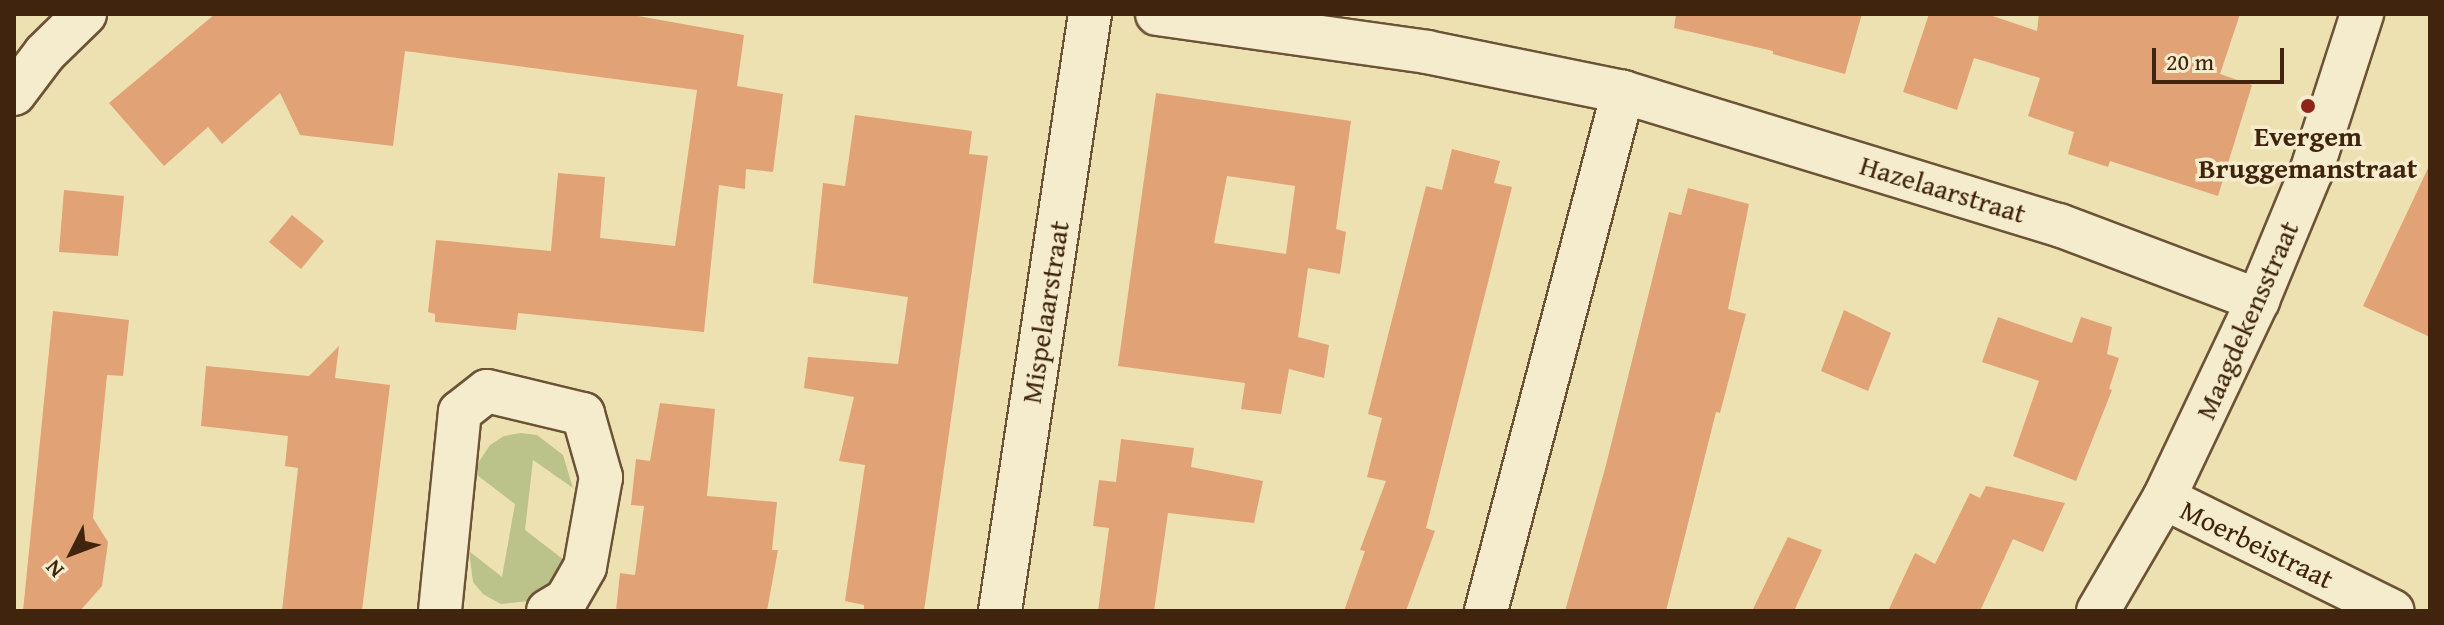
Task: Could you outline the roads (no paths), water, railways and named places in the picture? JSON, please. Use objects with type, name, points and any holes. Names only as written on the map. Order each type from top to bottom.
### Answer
[{"type":"street","points":[[14,94],[45,53],[85,14]]},
{"type":"street","name":"Mispelaarstraat","points":[[1000,611],[1090,14]]},
{"type":"street","name":"Hazelaarstraat","points":[[1157,14],[1427,52],[1623,92],[2059,225],[2258,300]]},
{"type":"street","name":"Maagdekensstraat","points":[[2098,611],[2164,498],[2258,300],[2311,172],[2362,14]]},
{"type":"street","points":[[1486,611],[1623,92]]},
{"type":"street","points":[[440,611],[460,412],[487,391],[583,414],[601,477],[585,567],[566,600],[548,611]]},
{"type":"street","name":"Moerbeistraat","points":[[2164,498],[2393,611]]},
{"type":"place","name":"Evergem Bruggemanstraat","points":[[2308,106]]}]
